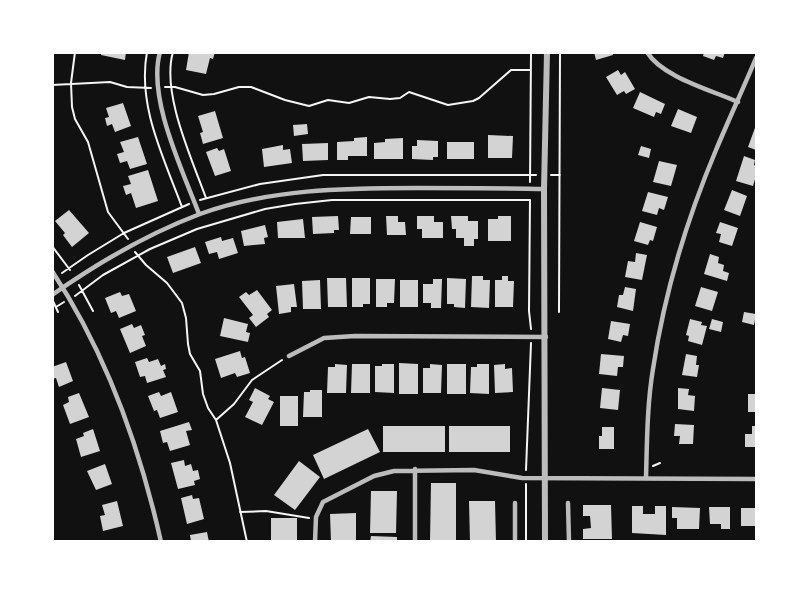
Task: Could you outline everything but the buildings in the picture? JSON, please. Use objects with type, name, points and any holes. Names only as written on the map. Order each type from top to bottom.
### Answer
[{"type":"street","points":[[160,52],[157,87],[159,101],[199,214]]},
{"type":"street","points":[[545,542],[544,189],[547,52]]},
{"type":"street","points":[[647,52],[669,72],[738,102]]},
{"type":"street","points":[[646,478],[648,411],[653,370],[662,321],[676,267],[716,150],[756,58]]},
{"type":"street","points":[[52,295],[131,244],[199,214],[258,199],[362,188],[544,189]]},
{"type":"street","points":[[52,271],[91,339],[112,387],[137,458],[161,542]]},
{"type":"street","points":[[290,356],[324,338],[355,336],[546,337]]},
{"type":"street","points":[[415,469],[415,542]]},
{"type":"street","points":[[315,542],[316,520],[319,508],[324,502],[374,476],[394,471],[474,470],[526,478],[756,478]]},
{"type":"street","points":[[515,503],[515,542]]},
{"type":"street","points":[[568,503],[569,542]]},
{"type":"path","points":[[75,52],[71,84],[75,119],[88,142],[108,212],[137,256],[167,283],[182,303],[190,354],[200,371],[203,394],[216,420],[230,463],[247,542]]},
{"type":"path","points":[[147,52],[144,73],[149,113],[182,207]]},
{"type":"path","points":[[173,52],[171,87],[174,106],[206,198]]},
{"type":"path","points":[[526,542],[531,337],[529,311],[531,52]]},
{"type":"path","points":[[559,312],[560,52]]},
{"type":"path","points":[[52,85],[110,82],[146,89],[171,87],[203,95],[239,87],[251,87],[309,106],[328,100],[349,103],[369,97],[400,98],[409,92],[448,105],[479,98],[506,72],[531,70]]},
{"type":"path","points":[[56,307],[103,275],[137,256],[178,236],[230,218],[295,204],[332,201],[530,201]]},
{"type":"path","points":[[52,300],[58,312]]},
{"type":"path","points":[[216,420],[234,404],[252,380],[290,356]]},
{"type":"path","points":[[240,512],[266,511],[316,520]]}]
